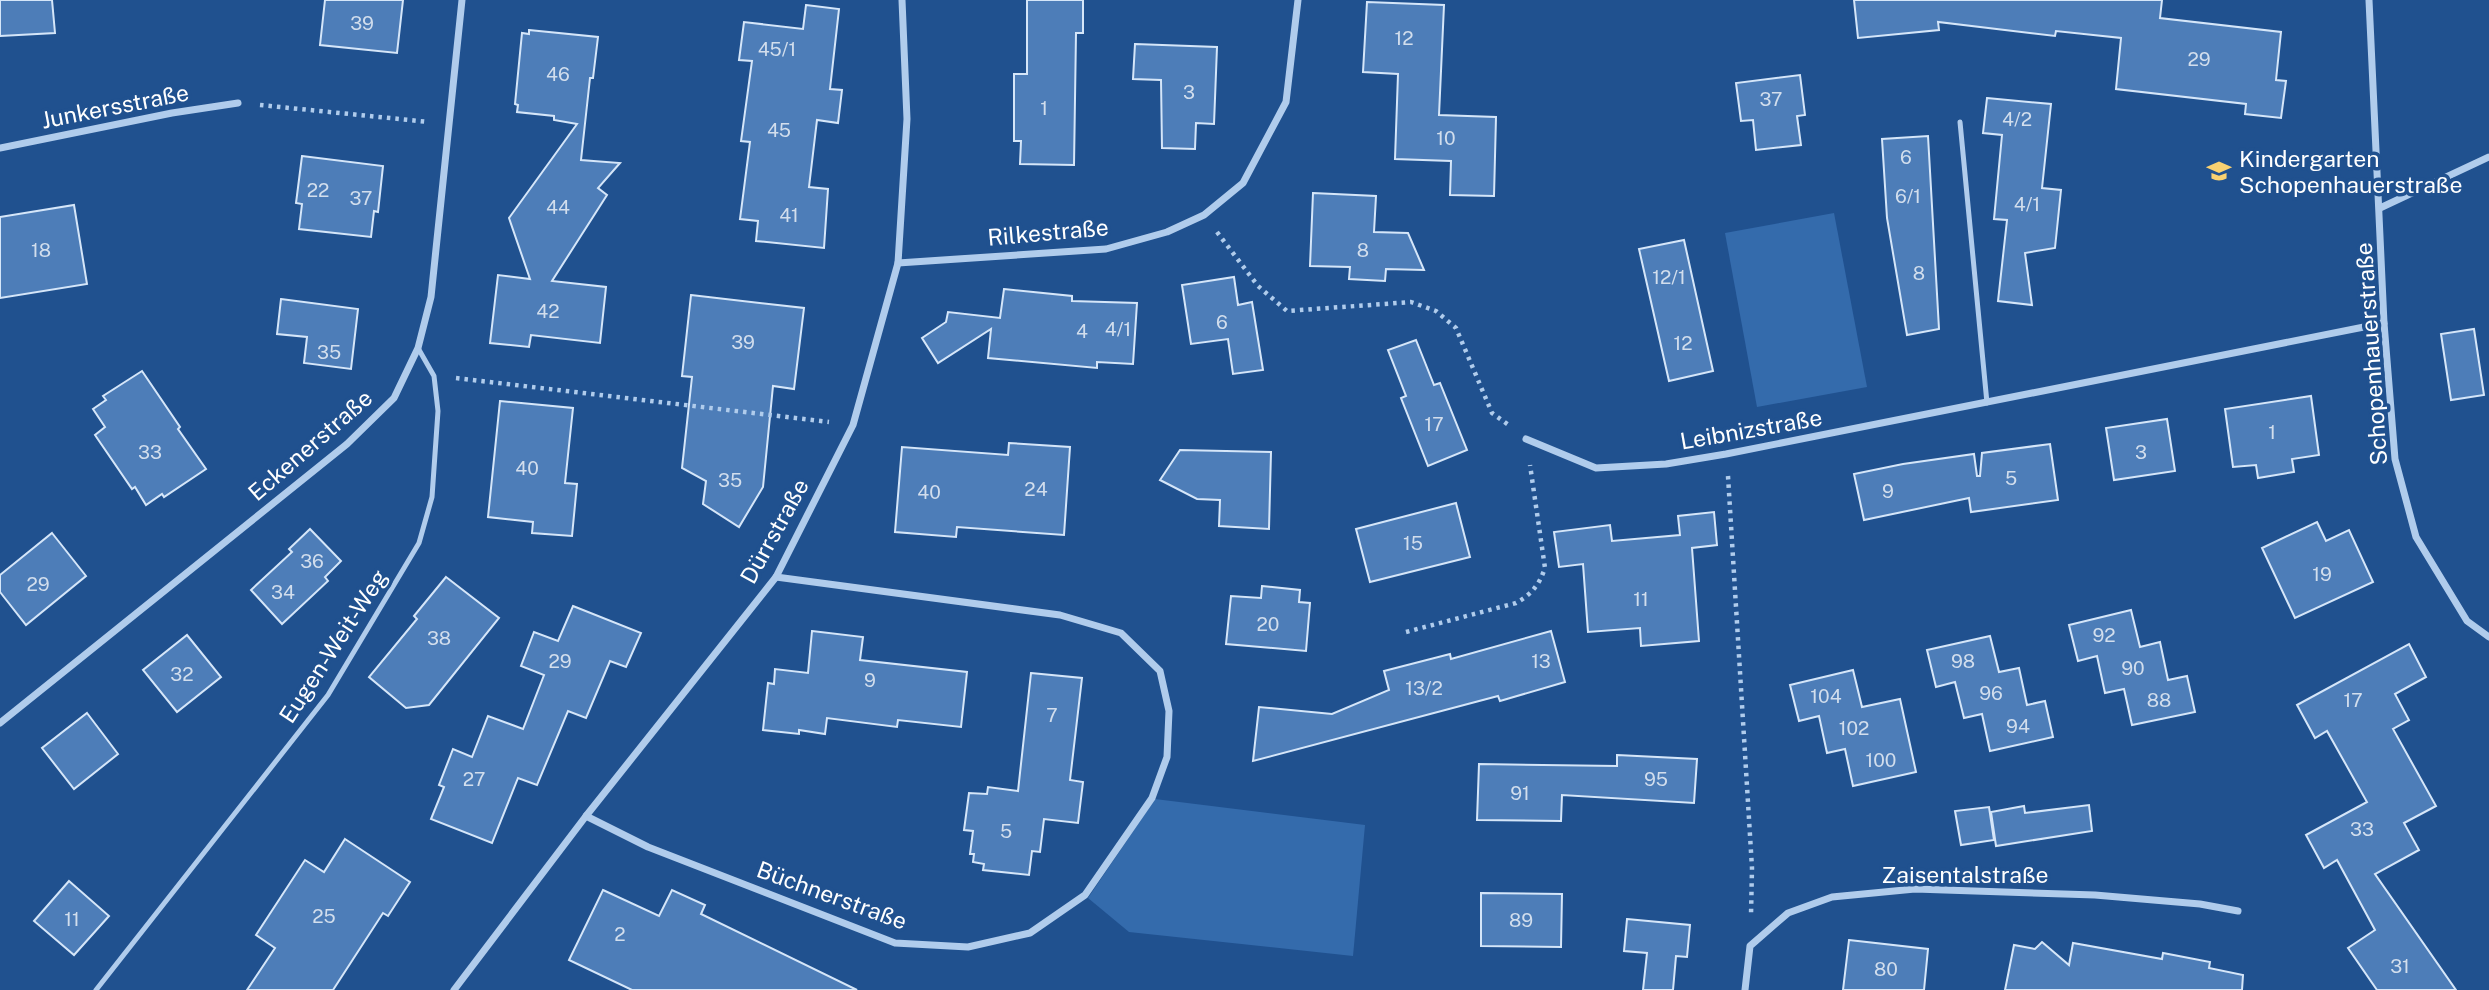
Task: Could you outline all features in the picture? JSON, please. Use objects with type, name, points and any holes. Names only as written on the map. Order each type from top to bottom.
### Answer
[{"type":"street","name":"Eckenerstraße","points":[[0,723],[347,444],[394,398],[418,348],[431,297],[462,0]]},
{"type":"street","name":"Dürrstraße","points":[[454,990],[586,816],[776,577],[853,425],[898,263],[907,119],[902,0]]},
{"type":"street","name":"Rilkestraße","points":[[898,263],[1106,248],[1167,232],[1205,215],[1242,183],[1286,102],[1298,0]]},
{"type":"street","name":"Schopenhauerstraße","points":[[2369,0],[2384,323],[2395,458],[2416,537],[2467,621],[2489,637]]},
{"type":"street","name":"Junkersstraße","points":[[0,148],[172,113],[238,103]]},
{"type":"street","name":"Schopenhauerstraße","points":[[2380,208],[2489,157]]},
{"type":"street","name":"Leibnizstraße","points":[[1526,439],[1596,468],[1666,464],[2384,323]]},
{"type":"street","name":"Büchnerstraße","points":[[586,816],[648,847],[895,943],[968,947],[1030,933],[1085,895],[1152,798],[1167,757],[1169,711],[1160,671],[1121,633],[1060,615],[776,577]]},
{"type":"street","name":"Zaisentalstraße","points":[[1750,946],[1788,913],[1832,897],[1914,889],[2095,895],[2200,904],[2238,911]]},
{"type":"street","points":[[1745,990],[1750,946]]},
{"type":"lane","points":[[1960,122],[1987,403]]},
{"type":"lane","name":"Eugen-Weit-Weg","points":[[96,990],[328,695],[419,543],[432,497],[438,411],[434,376],[418,348]]},
{"type":"path","points":[[238,103],[450,124]]},
{"type":"path","points":[[1205,215],[1258,286],[1287,311],[1410,302],[1436,312],[1457,328],[1492,412],[1526,439],[1545,568],[1540,583],[1530,595],[1516,603],[1406,632]]},
{"type":"path","points":[[434,376],[853,425]]},
{"type":"path","points":[[1726,454],[1752,868],[1750,946]]},
{"type":"shaded area","points":[[1834,213],[1867,387],[1757,407],[1725,233]]},
{"type":"shaded area","points":[[1155,799],[1365,825],[1353,956],[1129,932],[1088,898]]},
{"type":"building","points":[[0,0],[52,0],[55,33],[0,36]]},
{"type":"building","points":[[325,0],[403,0],[397,53],[320,45]]},
{"type":"building","points":[[1027,0],[1083,0],[1083,33],[1076,33],[1074,165],[1020,164],[1021,141],[1014,141],[1014,74],[1027,74]]},
{"type":"building","points":[[1854,0],[2162,0],[2160,18],[2281,32],[2276,80],[2286,81],[2281,118],[2245,114],[2246,104],[2116,89],[2121,38],[2056,31],[2055,36],[1938,22],[1939,30],[1858,38]]},
{"type":"building","points":[[1367,2],[1444,5],[1439,115],[1496,117],[1494,196],[1450,195],[1451,161],[1395,159],[1398,74],[1363,72]]},
{"type":"building","points":[[806,5],[839,9],[830,89],[842,90],[838,123],[817,120],[809,187],[828,189],[824,248],[756,241],[758,221],[740,219],[750,142],[741,141],[752,61],[739,60],[744,22],[803,29]]},
{"type":"building","points":[[529,30],[598,37],[593,78],[590,78],[581,160],[620,163],[598,188],[607,195],[552,281],[606,287],[600,343],[531,335],[529,347],[490,343],[498,275],[530,279],[509,218],[577,124],[554,120],[554,116],[517,112],[518,105],[515,104],[522,33],[529,34]]},
{"type":"building","points":[[1135,44],[1217,47],[1214,124],[1196,123],[1195,149],[1162,148],[1161,80],[1133,79]]},
{"type":"building","points":[[1800,75],[1805,115],[1797,116],[1801,145],[1756,150],[1753,120],[1741,121],[1736,83]]},
{"type":"building","points":[[1987,98],[2051,104],[2042,188],[2061,190],[2055,248],[2025,253],[2032,305],[1998,301],[2007,220],[1994,219],[2002,135],[1983,133]]},
{"type":"building","points":[[1928,136],[1939,329],[1907,335],[1887,218],[1882,139]]},
{"type":"building","points":[[302,156],[383,166],[378,212],[374,211],[371,237],[299,229],[302,204],[296,203]]},
{"type":"building","points":[[1313,193],[1376,196],[1374,232],[1408,233],[1424,270],[1386,269],[1385,281],[1349,279],[1350,267],[1310,266]]},
{"type":"building","points":[[74,205],[87,284],[0,298],[0,217]]},
{"type":"building","points":[[1684,240],[1713,371],[1669,381],[1639,249]]},
{"type":"building","points":[[1234,277],[1238,305],[1252,302],[1263,370],[1233,374],[1228,339],[1191,344],[1182,285]]},
{"type":"building","points":[[1004,289],[1072,296],[1072,301],[1137,303],[1133,364],[1097,362],[1097,368],[988,358],[991,329],[938,363],[922,338],[946,322],[948,312],[1000,318]]},
{"type":"building","points":[[691,295],[804,308],[794,389],[773,386],[763,487],[739,527],[703,504],[706,481],[682,468],[692,377],[682,376]]},
{"type":"building","points":[[281,299],[358,309],[351,369],[304,363],[307,337],[277,334]]},
{"type":"building","points":[[2474,329],[2484,395],[2451,400],[2441,334]]},
{"type":"building","points":[[1416,340],[1434,385],[1440,383],[1467,450],[1428,466],[1401,398],[1406,396],[1388,350]]},
{"type":"building","points":[[142,371],[206,469],[164,497],[162,494],[146,505],[95,435],[105,427],[93,409],[106,400],[103,396]]},
{"type":"building","points":[[2311,396],[2319,455],[2292,459],[2294,472],[2258,478],[2256,465],[2233,467],[2225,409]]},
{"type":"building","points":[[500,401],[573,408],[565,483],[577,484],[572,536],[532,533],[533,522],[488,517]]},
{"type":"building","points":[[2167,419],[2175,471],[2114,480],[2106,428]]},
{"type":"building","points":[[1009,443],[1070,447],[1064,535],[957,527],[956,537],[895,532],[902,447],[1008,455]]},
{"type":"building","points":[[2050,444],[2058,500],[1971,512],[1969,498],[1864,520],[1854,474],[1974,454],[1977,476],[1980,476],[1982,453]]},
{"type":"building","points":[[1180,450],[1271,452],[1269,529],[1219,526],[1220,500],[1197,499],[1160,480]]},
{"type":"building","points":[[1456,503],[1470,557],[1370,582],[1356,529]]},
{"type":"building","points":[[1714,512],[1717,545],[1692,548],[1699,641],[1641,646],[1640,628],[1588,632],[1583,564],[1559,567],[1554,532],[1610,525],[1612,541],[1680,535],[1678,516]]},
{"type":"building","points":[[2317,522],[2326,541],[2349,530],[2373,582],[2295,618],[2262,548]]},
{"type":"building","points":[[310,529],[341,561],[325,577],[328,581],[282,624],[251,590],[292,552],[289,549]]},
{"type":"building","points":[[52,533],[86,576],[26,625],[0,592],[0,575]]},
{"type":"building","points":[[446,577],[499,618],[429,705],[406,708],[369,677],[417,619],[414,616]]},
{"type":"building","points":[[1262,586],[1300,590],[1299,602],[1310,603],[1306,651],[1226,644],[1231,596],[1261,598]]},
{"type":"building","points":[[573,606],[641,633],[626,667],[610,661],[586,718],[568,711],[537,785],[518,778],[492,843],[431,819],[444,787],[439,785],[453,749],[472,757],[488,716],[523,729],[544,675],[521,666],[534,632],[558,641]]},
{"type":"building","points":[[2131,610],[2140,647],[2160,642],[2168,680],[2187,676],[2195,712],[2132,725],[2124,689],[2105,693],[2097,656],[2078,661],[2069,625]]},
{"type":"building","points":[[812,631],[863,637],[860,660],[967,672],[961,727],[898,720],[897,727],[827,718],[825,734],[799,730],[799,734],[763,730],[768,683],[774,684],[775,669],[808,673]]},
{"type":"building","points":[[1551,631],[1565,682],[1500,701],[1498,696],[1253,761],[1259,707],[1332,714],[1389,690],[1384,671],[1450,654],[1451,659]]},
{"type":"building","points":[[187,635],[221,677],[177,712],[143,670]]},
{"type":"building","points":[[1990,636],[1999,672],[2019,668],[2027,705],[2045,701],[2053,737],[1990,751],[1982,714],[1964,718],[1955,682],[1936,687],[1927,650]]},
{"type":"building","points":[[2409,644],[2426,677],[2395,694],[2409,720],[2393,729],[2436,806],[2404,823],[2419,850],[2375,874],[2456,990],[2377,990],[2348,948],[2375,930],[2337,860],[2324,868],[2306,835],[2367,802],[2327,731],[2315,738],[2297,705]]},
{"type":"building","points":[[1853,670],[1862,707],[1900,699],[1916,772],[1853,786],[1845,749],[1827,753],[1819,716],[1799,721],[1790,685]]},
{"type":"building","points":[[1031,673],[1082,678],[1070,780],[1083,782],[1078,823],[1044,819],[1040,852],[1032,851],[1029,875],[983,870],[984,864],[973,862],[974,854],[970,854],[973,831],[964,830],[969,793],[987,794],[988,787],[1018,791]]},
{"type":"building","points":[[87,713],[118,754],[74,789],[42,748]]},
{"type":"building","points":[[1617,755],[1697,759],[1694,803],[1562,795],[1561,821],[1477,820],[1479,764],[1617,766]]},
{"type":"building","points":[[2089,805],[2092,831],[1996,846],[1991,812],[2024,806],[2025,813]]},
{"type":"building","points":[[1989,807],[1994,840],[1961,845],[1955,811]]},
{"type":"building","points":[[345,839],[410,882],[388,916],[383,913],[333,990],[247,990],[275,948],[256,935],[305,860],[324,872]]},
{"type":"building","points":[[69,881],[109,916],[74,955],[34,921]]},
{"type":"building","points":[[603,890],[659,916],[672,890],[705,905],[701,914],[857,990],[632,990],[569,960]]},
{"type":"building","points":[[1481,893],[1562,894],[1561,947],[1481,946]]},
{"type":"building","points":[[1627,919],[1690,925],[1687,957],[1676,956],[1673,990],[1643,990],[1647,953],[1624,951]]},
{"type":"building","points":[[1849,940],[1928,949],[1924,990],[1843,990]]},
{"type":"building","points":[[2042,942],[2069,965],[2073,943],[2162,959],[2163,953],[2210,962],[2209,968],[2243,975],[2242,990],[2005,990],[2014,945],[2035,949]]},
{"type":"place","name":"Kindergarten Schopenhauerstraße","points":[[2219,171]]}]
